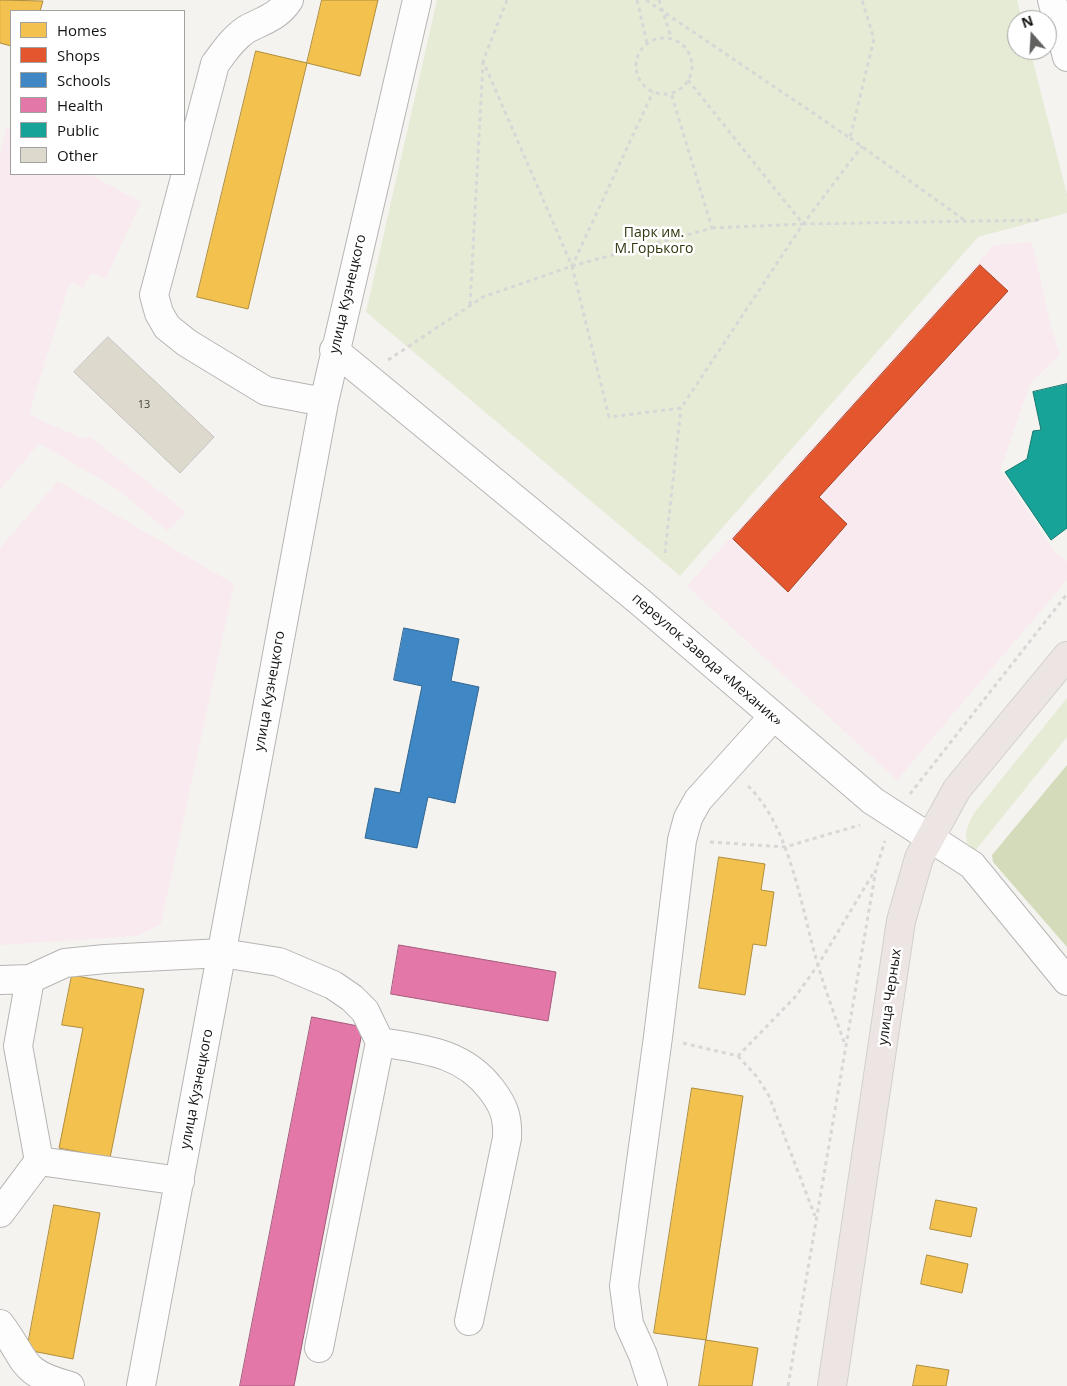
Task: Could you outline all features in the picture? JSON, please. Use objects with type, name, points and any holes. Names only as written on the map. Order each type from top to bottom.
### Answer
[{"type":"main road","name":"улица Черных","points":[[832,1386],[901,921],[919,858],[957,790],[1067,656]]},
{"type":"street","points":[[289,0],[281,11],[246,30],[229,44],[215,64],[154,295],[159,313],[167,327],[187,343],[266,391],[324,402]]},
{"type":"street","name":"улица Кузнецкого","points":[[141,1386],[334,350],[417,0]]},
{"type":"street","points":[[1052,0],[1067,57]]},
{"type":"street","name":"переулок Завода «Механик»","points":[[334,350],[638,601],[874,802],[909,826],[930,836],[972,865],[1067,980]]},
{"type":"street","points":[[653,1386],[643,1355],[629,1324],[624,1286],[682,840],[688,818],[698,800],[730,768],[773,717]]},
{"type":"street","points":[[0,980],[30,979],[66,963],[222,953],[279,962],[333,985],[365,1011],[380,1042],[319,1348]]},
{"type":"street","points":[[0,1213],[39,1161],[18,1046],[30,979]]},
{"type":"street","points":[[380,1042],[435,1051],[458,1061],[480,1074],[502,1104],[508,1121],[507,1138],[468,1321]]},
{"type":"street","points":[[39,1161],[180,1181]]},
{"type":"street","points":[[0,1324],[22,1361],[34,1373],[45,1379],[70,1386]]},
{"type":"path","points":[[470,305],[482,61],[507,0]]},
{"type":"path","points":[[637,0],[647,43]]},
{"type":"path","points":[[646,0],[862,146],[967,222]]},
{"type":"path","points":[[659,0],[671,38]]},
{"type":"path","points":[[850,138],[874,39],[862,0]]},
{"type":"path","points":[[671,38],[683,44],[689,52],[692,61],[688,80],[678,90],[671,93],[653,92],[644,86],[636,69],[640,50],[647,43],[656,39],[671,38]]},
{"type":"path","points":[[482,61],[572,266],[609,417],[680,408]]},
{"type":"path","points":[[688,80],[803,224]]},
{"type":"path","points":[[572,266],[653,92]]},
{"type":"path","points":[[671,93],[712,228]]},
{"type":"path","points":[[665,553],[680,408],[803,224],[862,146]]},
{"type":"path","points":[[383,364],[483,297],[572,266],[712,228],[803,224],[1042,220]]},
{"type":"path","points":[[730,768],[752,790],[770,814],[785,847],[818,965],[845,1044]]},
{"type":"path","points":[[682,840],[785,847],[894,814]]},
{"type":"path","points":[[738,1056],[785,1009],[818,965],[876,870]]},
{"type":"path","points":[[658,1036],[738,1056],[757,1078],[769,1096],[816,1217]]},
{"type":"shaded area","points":[[6,128],[10,130],[10,175],[91,175],[141,202],[106,278],[91,273],[83,288],[70,282],[29,413],[46,423],[82,438],[90,437],[186,512],[168,531],[117,489],[39,443],[0,490],[0,156]]},
{"type":"shaded area","points":[[1032,242],[1051,327],[1060,355],[1030,384],[1000,470],[1054,551],[1067,561],[1067,580],[897,780],[687,586],[994,245]]},
{"type":"shaded area","points":[[58,481],[234,584],[161,924],[137,936],[0,945],[0,548]]},
{"type":"green space","name":"Парк им. М.Горького","points":[[437,0],[1017,0],[1020,10],[1007,10],[1007,60],[1033,60],[1067,194],[1067,213],[978,237],[680,576],[366,312]]},
{"type":"green space","points":[[1067,698],[1067,737],[975,851],[970,847],[966,838],[967,828],[974,813]]},
{"type":"green space","points":[[1067,765],[1067,947],[993,862],[992,855]]},
{"type":"building: Homes","points":[[0,0],[43,1],[40,10],[10,10],[10,46],[0,43]]},
{"type":"building: Homes","points":[[322,0],[378,0],[360,76],[307,63]]},
{"type":"building: Homes","points":[[256,51],[307,63],[248,309],[197,297]]},
{"type":"building: Homes","points":[[719,857],[765,864],[761,890],[774,892],[766,946],[753,944],[745,995],[699,988]]},
{"type":"building: Homes","points":[[72,975],[144,989],[110,1158],[59,1148],[83,1028],[62,1025]]},
{"type":"building: Homes","points":[[692,1088],[743,1096],[706,1340],[654,1333]]},
{"type":"building: Homes","points":[[936,1200],[977,1208],[971,1237],[930,1229]]},
{"type":"building: Homes","points":[[54,1205],[100,1213],[73,1359],[27,1350]]},
{"type":"building: Homes","points":[[927,1255],[968,1264],[962,1293],[921,1284]]},
{"type":"building: Homes","points":[[706,1340],[758,1348],[752,1386],[699,1386]]},
{"type":"building: Homes","points":[[917,1365],[949,1370],[946,1386],[913,1386]]},
{"type":"building: Shops","points":[[980,265],[1008,291],[819,497],[847,524],[788,592],[733,539]]},
{"type":"building: Schools","points":[[404,628],[459,639],[451,681],[479,687],[455,803],[428,797],[417,848],[365,838],[375,788],[400,793],[422,686],[394,680]]},
{"type":"building: Health","points":[[399,945],[556,972],[548,1021],[391,994]]},
{"type":"building: Health","points":[[312,1017],[363,1027],[294,1386],[240,1386]]},
{"type":"building: Public","points":[[1067,384],[1067,528],[1051,540],[1005,472],[1027,459],[1033,431],[1041,430],[1033,392]]},
{"type":"building: Other","points":[[108,337],[214,437],[180,473],[74,372]]}]
